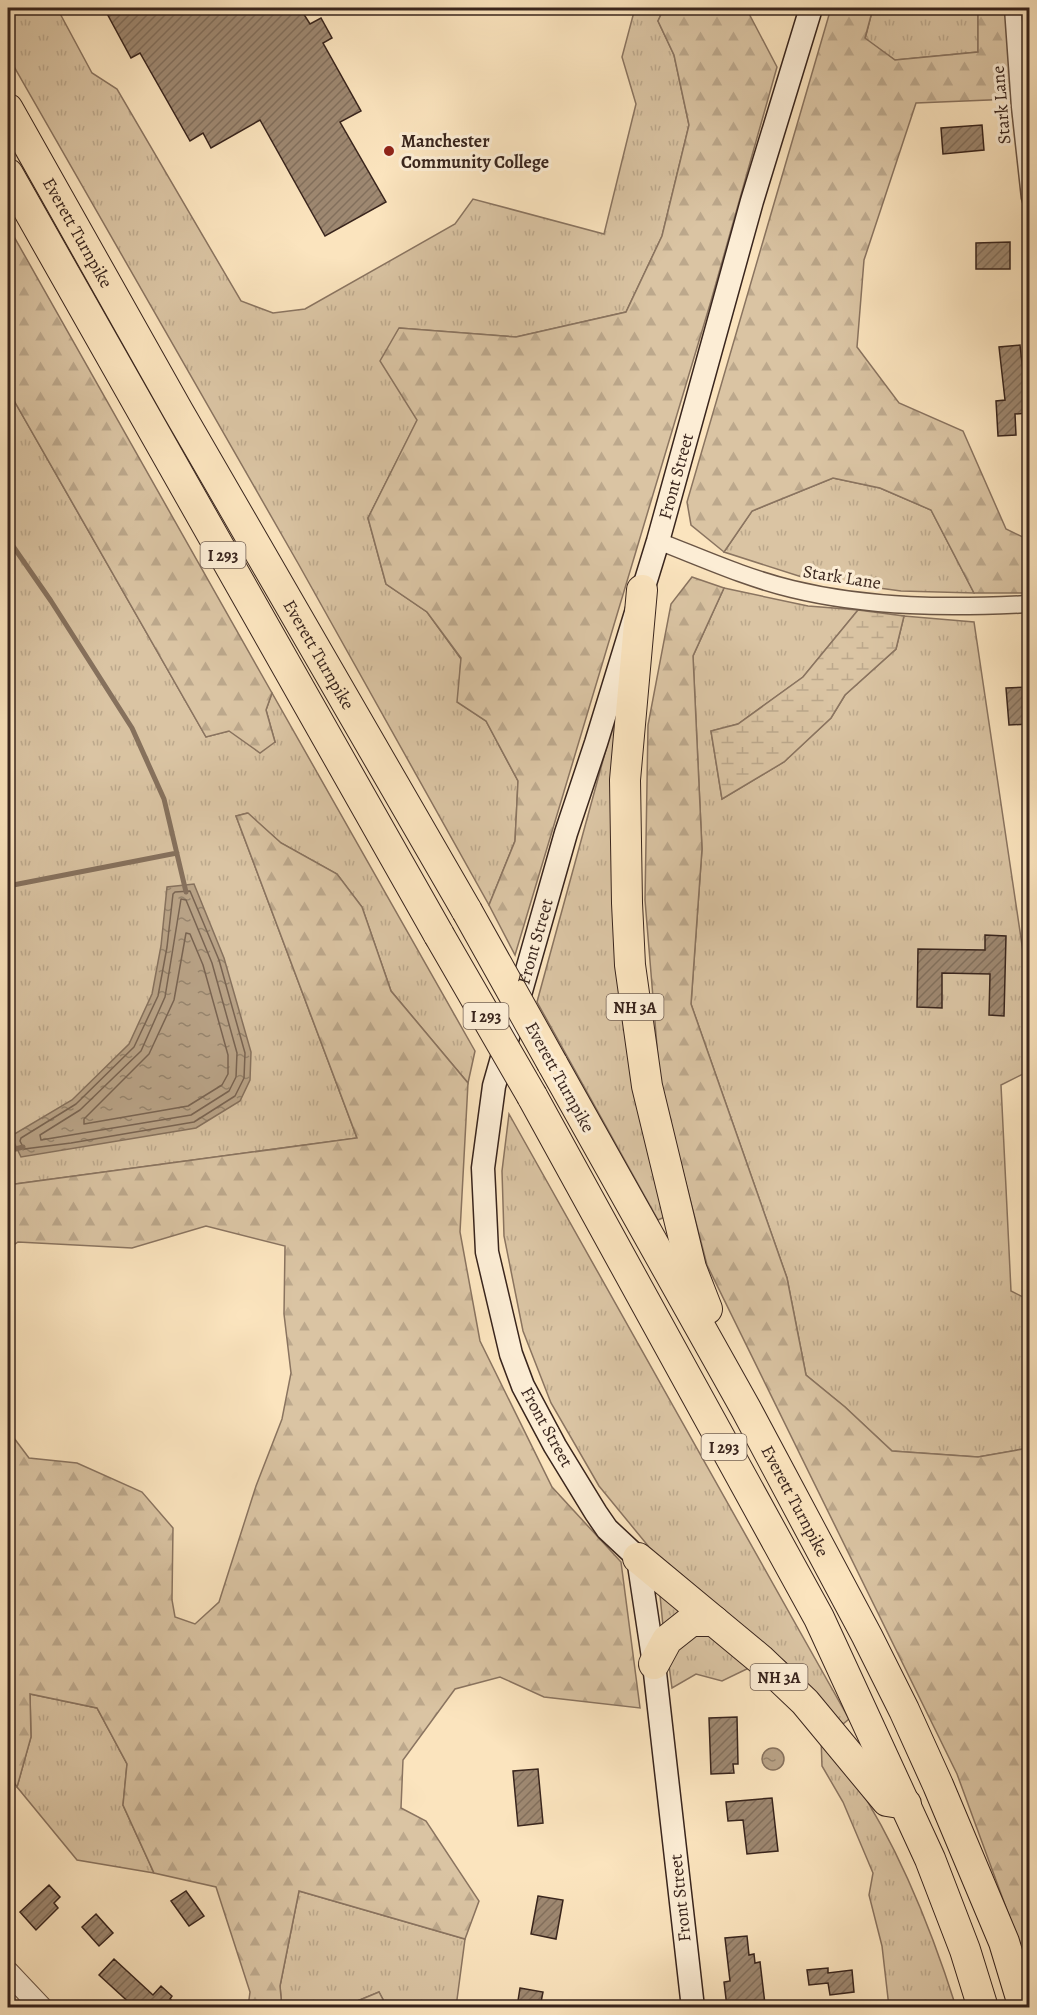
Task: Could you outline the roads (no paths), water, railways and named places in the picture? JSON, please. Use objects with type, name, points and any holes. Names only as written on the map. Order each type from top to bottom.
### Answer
[{"type":"highway","name":"Everett Turnpike","points":[[8,109],[178,411],[467,911],[746,1409],[904,1710],[1004,1942],[1024,2007]]},
{"type":"highway","name":"Everett Turnpike","points":[[8,174],[532,1096],[819,1618],[930,1858],[965,1950],[983,2007]]},
{"type":"highway","name":"NH 3A","points":[[642,590],[625,780],[630,965],[647,1086],[691,1268],[746,1409]]},
{"type":"highway","name":"NH 3A","points":[[638,1558],[761,1660],[805,1702],[887,1801],[906,1804]]},
{"type":"highway","points":[[654,1664],[667,1640],[691,1621],[714,1621]]},
{"type":"main road","name":"Front Street","points":[[693,2007],[654,1664],[638,1558],[607,1529],[596,1513],[555,1446],[523,1386],[511,1354],[487,1252],[483,1210],[483,1168],[494,1086],[566,833],[658,541],[752,201],[811,8]]},
{"type":"street","name":"Stark Lane","points":[[1013,8],[1029,198]]},
{"type":"street","name":"Stark Lane","points":[[658,541],[781,586],[832,597],[935,607],[1029,604]]},
{"type":"street","points":[[8,1972],[42,2007]]},
{"type":"water","points":[[194,884],[224,958],[251,1052],[250,1080],[240,1101],[196,1128],[21,1157],[11,1136],[72,1100],[129,1044],[152,994],[161,946],[167,887]]},
{"type":"water","points":[[773,1748],[783,1755],[784,1759],[777,1769],[773,1770],[763,1763],[762,1759],[769,1749]]},
{"type":"waterway","points":[[8,539],[51,601],[132,728],[164,799],[186,892]]},
{"type":"waterway","points":[[8,886],[177,853]]},
{"type":"waterway","points":[[8,1151],[23,1147]]},
{"type":"place","name":"Manchester Community College","points":[[389,151]]}]
